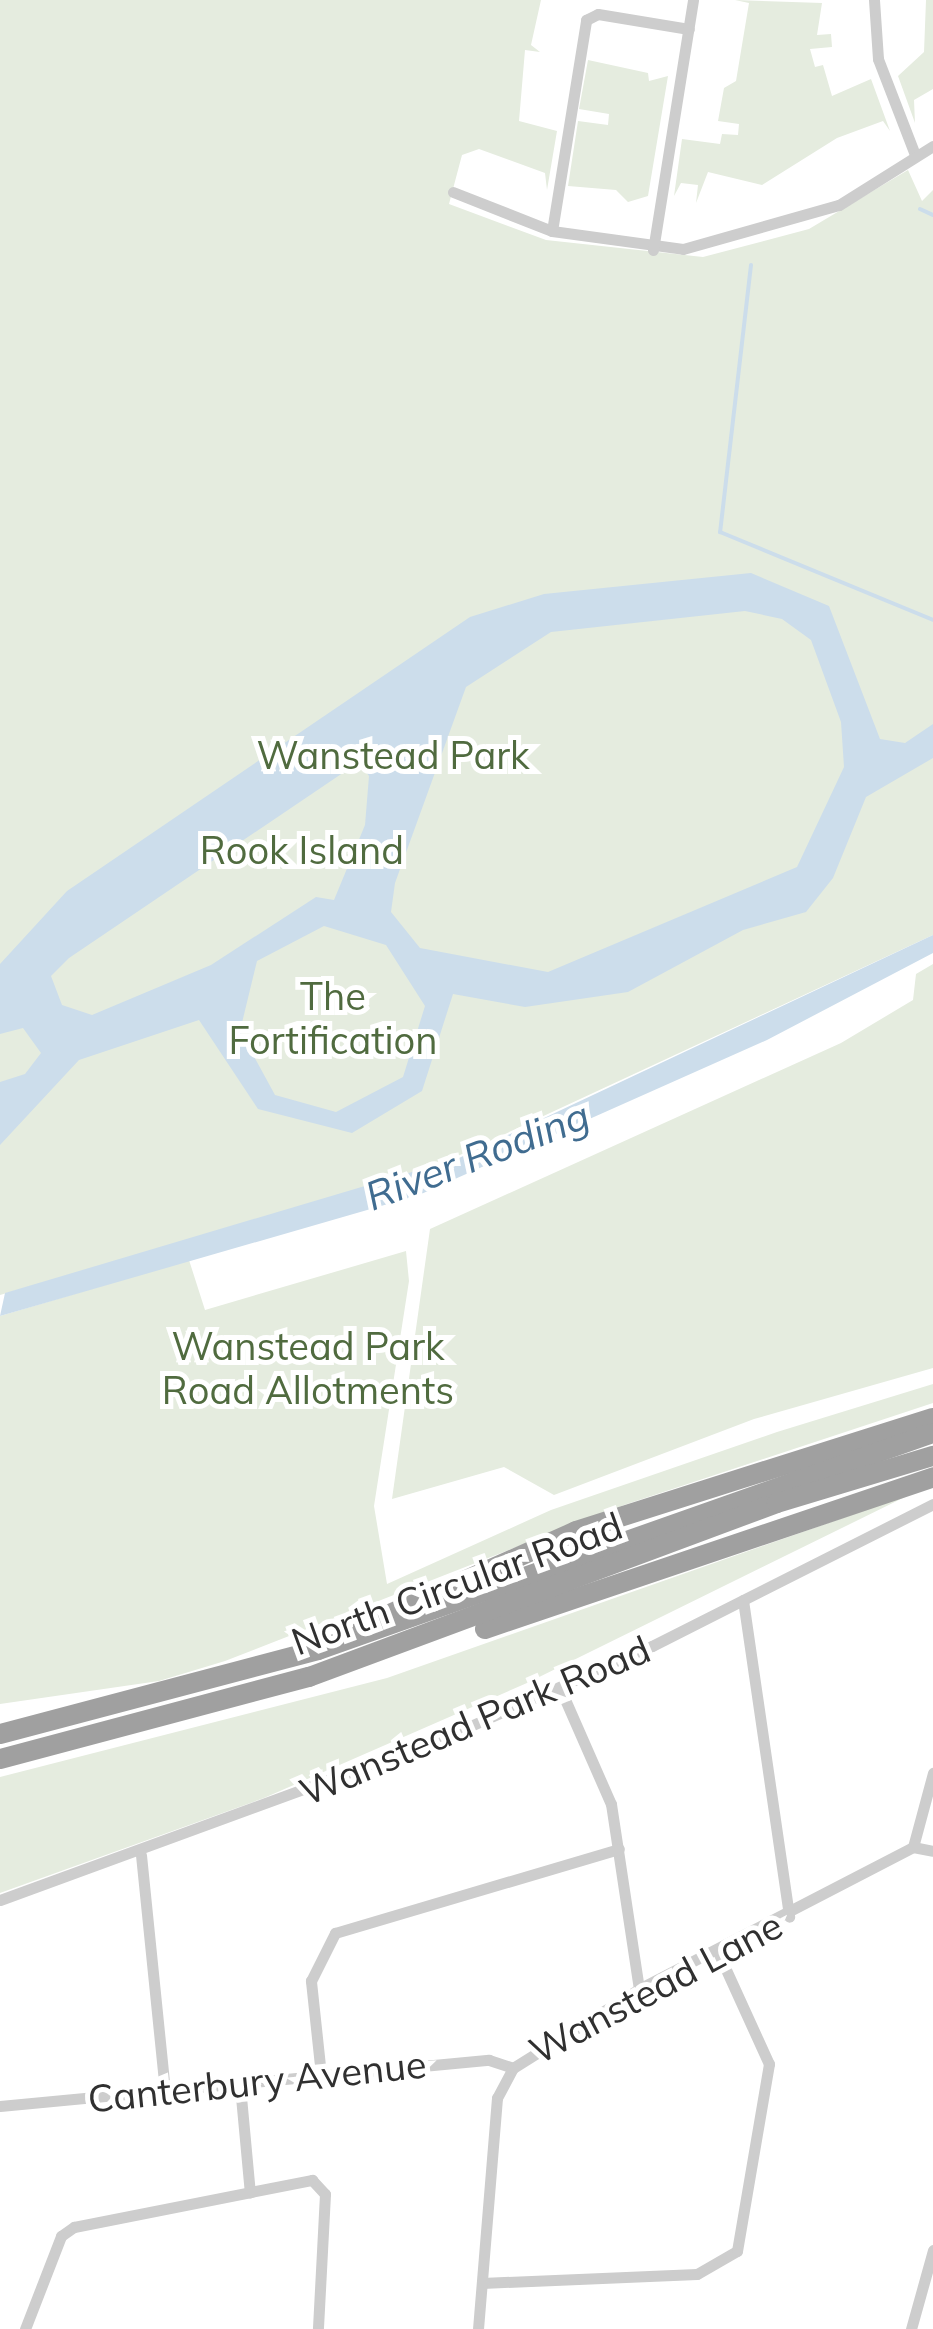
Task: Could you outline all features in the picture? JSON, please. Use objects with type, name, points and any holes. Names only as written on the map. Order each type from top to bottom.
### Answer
[{"type":"highway","points":[[318,1650],[576,1532],[933,1418]]},
{"type":"highway","name":"North Circular Road","points":[[0,1734],[318,1650],[933,1434]]},
{"type":"highway","name":"North Circular Road","points":[[0,1759],[309,1677],[777,1503],[933,1456]]},
{"type":"highway","points":[[309,1677],[488,1628],[933,1477]]},
{"type":"street","points":[[653,250],[693,0]]},
{"type":"street","points":[[874,0],[878,59],[915,155]]},
{"type":"street","points":[[552,232],[586,20],[598,14],[689,29]]},
{"type":"street","points":[[452,192],[552,232],[653,250],[761,234],[839,204],[933,146]]},
{"type":"street","name":"Wanstead Park Road","points":[[0,1900],[140,1855],[560,1688],[933,1504]]},
{"type":"street","points":[[743,1600],[789,1917]]},
{"type":"street","points":[[560,1688],[611,1804],[638,1989]]},
{"type":"street","points":[[933,1772],[913,1847],[933,1851]]},
{"type":"street","name":"Wanstead Lane","points":[[478,2329],[498,2098],[513,2068],[638,1989],[789,1917],[913,1847]]},
{"type":"street","points":[[321,2076],[312,1982],[334,1934],[619,1849]]},
{"type":"street","points":[[140,1855],[165,2092]]},
{"type":"street","points":[[482,2283],[696,2274],[737,2250],[768,2064],[718,1952]]},
{"type":"street","name":"Canterbury Avenue","points":[[0,2106],[489,2060],[513,2068]]},
{"type":"street","points":[[240,2086],[250,2193]]},
{"type":"street","points":[[25,2329],[53,2254],[74,2228],[312,2180],[325,2194],[318,2329]]},
{"type":"street","points":[[911,2329],[933,2250]]},
{"type":"green space","name":"Wanstead Park","points":[[0,0],[541,0],[531,45],[540,52],[525,50],[519,121],[557,131],[547,190],[545,173],[479,149],[462,155],[449,204],[546,240],[703,257],[809,229],[908,170],[922,201],[933,190],[933,935],[419,1174],[0,1295]]},
{"type":"green space","points":[[735,0],[822,3],[817,35],[831,34],[832,47],[810,49],[815,67],[823,65],[832,96],[871,79],[890,131],[883,121],[837,138],[762,185],[708,172],[696,203],[698,185],[681,183],[674,196],[682,139],[720,144],[722,134],[738,135],[739,124],[718,121],[724,88],[736,81],[749,3]]},
{"type":"green space","points":[[926,0],[933,0],[933,89],[914,100],[915,123],[898,76],[924,52]]},
{"type":"green space","points":[[588,60],[648,73],[649,81],[668,76],[648,196],[628,202],[616,190],[568,186],[578,121],[608,125],[609,114],[579,109]]},
{"type":"green space","points":[[933,964],[933,1368],[754,1419],[554,1495],[504,1467],[392,1499],[430,1229],[841,1043],[913,1000],[916,974]]},
{"type":"green space","name":"Wanstead Park Road Allotments","points":[[406,1251],[409,1281],[374,1506],[387,1584],[551,1510],[777,1432],[933,1384],[933,1403],[624,1505],[225,1661],[159,1681],[0,1704],[0,1316],[189,1260],[205,1310]]},
{"type":"green space","points":[[911,1494],[527,1683],[264,1798],[0,1893],[0,1777],[387,1678]]},
{"type":"water","points":[[751,573],[829,606],[880,739],[905,743],[933,724],[933,758],[866,797],[833,878],[806,912],[743,930],[628,992],[525,1007],[453,994],[422,1091],[352,1133],[258,1109],[199,1020],[79,1060],[0,1145],[0,1082],[25,1074],[41,1053],[23,1028],[0,1034],[0,964],[67,891],[470,617],[544,594]],"holes":[[[745,611],[782,619],[811,640],[841,722],[844,767],[797,867],[548,972],[420,948],[391,912],[395,883],[466,687],[551,632]],[[359,762],[369,776],[365,825],[334,900],[316,897],[211,965],[92,1015],[62,1005],[51,976],[69,958]],[[324,926],[386,945],[425,1006],[403,1077],[336,1112],[275,1095],[240,1031],[257,961]]]},
{"type":"water","name":"River Roding","points":[[933,935],[933,953],[767,1040],[419,1195],[0,1316],[5,1293],[459,1158]]},
{"type":"waterway","points":[[920,209],[933,215]]},
{"type":"waterway","points":[[751,265],[720,532],[933,620]]},
{"type":"park label","name":"Rook Island","points":[[302,851]]},
{"type":"park label","name":"The Fortification","points":[[333,1019]]}]
